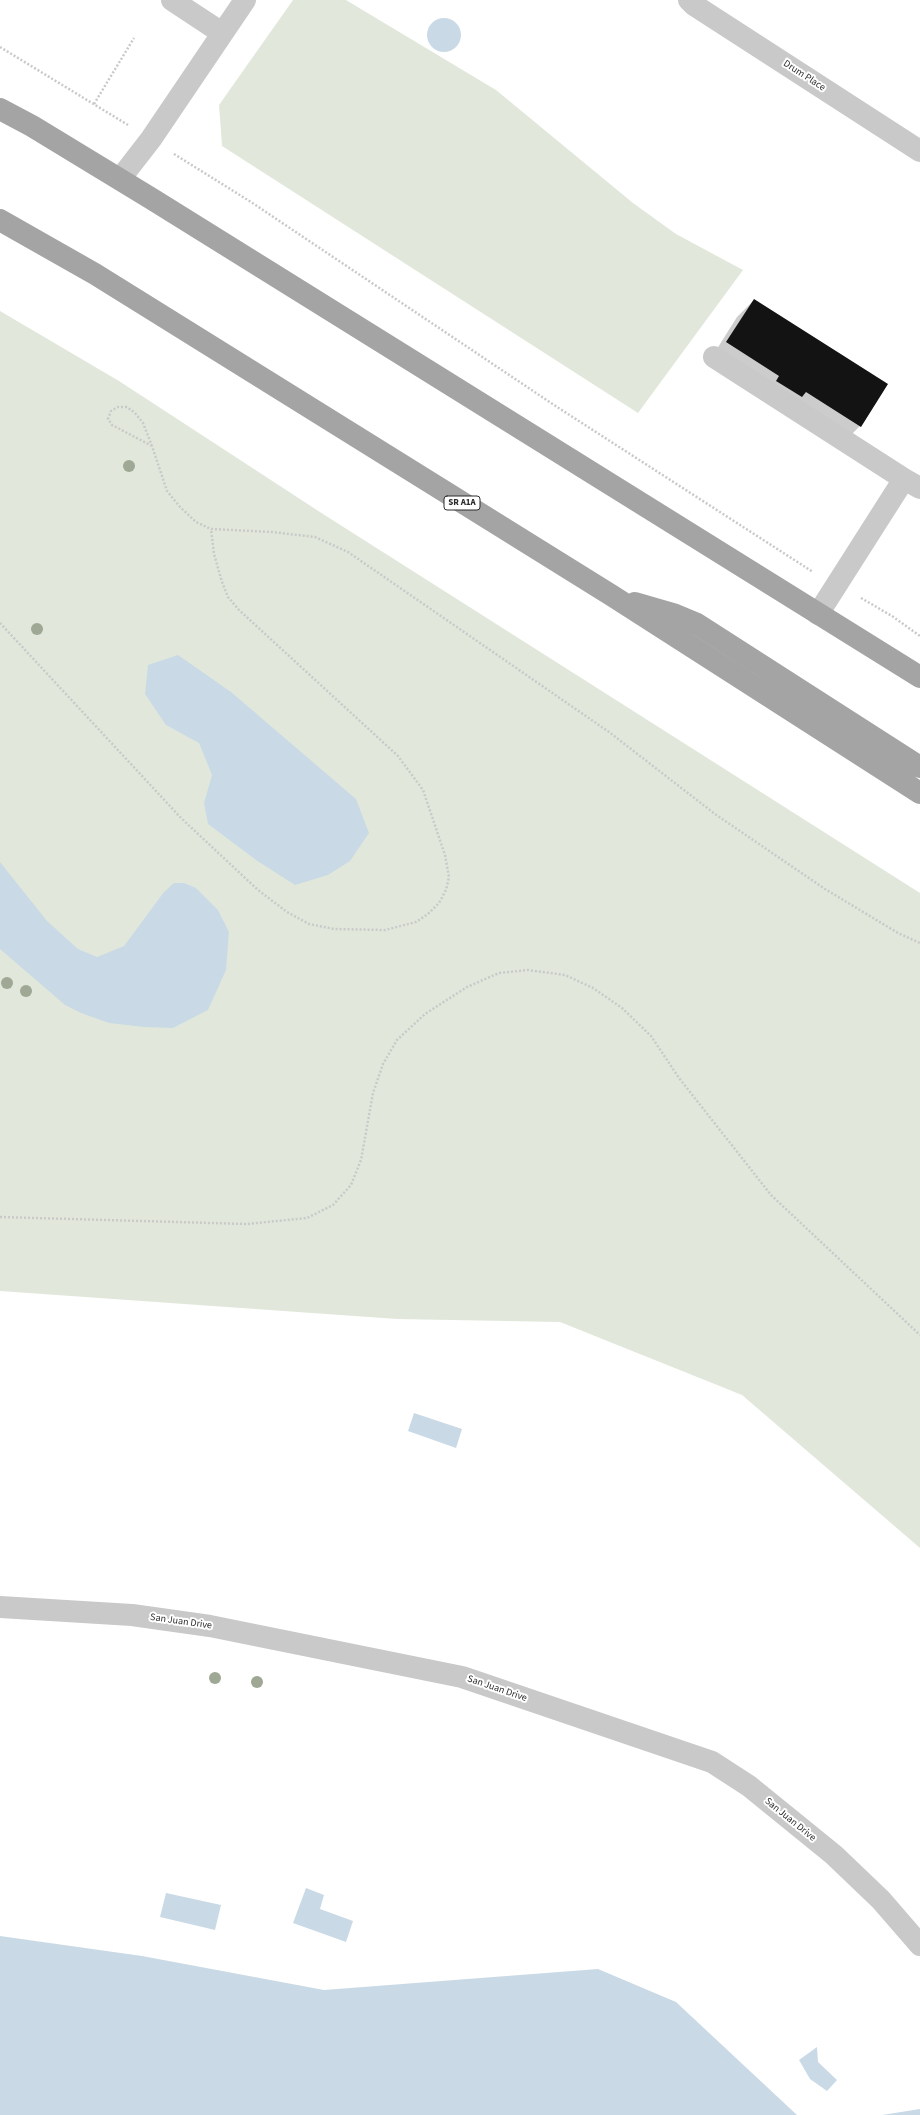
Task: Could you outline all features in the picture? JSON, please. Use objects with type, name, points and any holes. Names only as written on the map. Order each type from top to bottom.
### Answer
[{"type":"main road","points":[[0,109],[32,126],[120,179],[920,677]]},
{"type":"main road","name":"SR A1A","points":[[0,220],[95,274],[611,595],[920,793]]},
{"type":"main road","points":[[611,595],[673,614],[697,624],[920,767]]},
{"type":"street","points":[[172,0],[222,33]]},
{"type":"street","points":[[120,179],[150,140],[245,0]]},
{"type":"street","name":"Drum Place","points":[[689,0],[694,5],[920,151]]},
{"type":"street","points":[[714,357],[912,484],[837,585],[818,614]]},
{"type":"street","name":"San Juan Drive","points":[[0,1607],[132,1615],[210,1626],[462,1677],[712,1762],[749,1786],[834,1855],[881,1900],[920,1945]]},
{"type":"path","points":[[94,104],[134,38]]},
{"type":"path","points":[[0,47],[251,202],[554,405],[797,563],[892,616],[920,636]]},
{"type":"path","points":[[152,446],[112,425],[108,419],[111,411],[118,407],[127,407],[135,413],[143,423],[152,446],[167,491],[180,507],[191,517],[211,530],[272,532],[315,537],[348,552],[609,732],[715,814],[825,889],[898,933],[920,943]]},
{"type":"path","points":[[0,623],[181,818],[258,890],[287,912],[310,924],[334,929],[385,930],[416,922],[428,914],[439,903],[446,890],[449,877],[445,855],[423,790],[398,756],[239,610],[228,597],[214,554],[211,530]]},
{"type":"path","points":[[0,1217],[247,1224],[307,1218],[333,1205],[350,1185],[361,1160],[373,1093],[383,1064],[397,1040],[424,1014],[467,987],[499,973],[528,970],[565,975],[593,988],[622,1008],[651,1036],[679,1078],[770,1195],[920,1336]]},
{"type":"shaded area","points":[[293,0],[346,0],[496,90],[633,203],[676,234],[743,270],[638,413],[222,146],[219,105]]},
{"type":"shaded area","points":[[0,311],[119,381],[323,514],[920,893],[920,1548],[742,1395],[560,1322],[397,1319],[0,1291]]},
{"type":"water","points":[[441,18],[447,18],[451,19],[458,25],[461,35],[460,42],[454,49],[447,52],[441,52],[437,51],[430,45],[427,38],[427,32],[428,28],[434,21]]},
{"type":"water","points":[[178,655],[231,692],[356,799],[369,833],[350,861],[328,875],[295,885],[256,860],[208,824],[204,803],[212,775],[199,743],[166,725],[145,694],[148,665]]},
{"type":"water","points":[[0,862],[47,921],[78,949],[97,957],[124,946],[164,892],[174,883],[184,883],[196,888],[218,910],[229,932],[226,970],[208,1010],[173,1028],[144,1027],[109,1023],[81,1013],[65,1005],[0,949]]},
{"type":"water","points":[[414,1413],[462,1429],[456,1448],[408,1431]]},
{"type":"water","points":[[306,1888],[324,1895],[320,1909],[353,1921],[346,1942],[293,1923]]},
{"type":"water","points":[[166,1893],[221,1905],[215,1930],[160,1917]]},
{"type":"water","points":[[0,1936],[142,1956],[324,1990],[598,1969],[676,2002],[797,2115],[0,2115]]},
{"type":"water","points":[[817,2047],[818,2062],[837,2080],[827,2091],[810,2079],[799,2060]]},
{"type":"water","points":[[920,2109],[920,2115],[882,2115]]},
{"type":"building","points":[[754,299],[888,384],[861,427],[806,392],[802,397],[776,381],[779,376],[726,342]]}]
